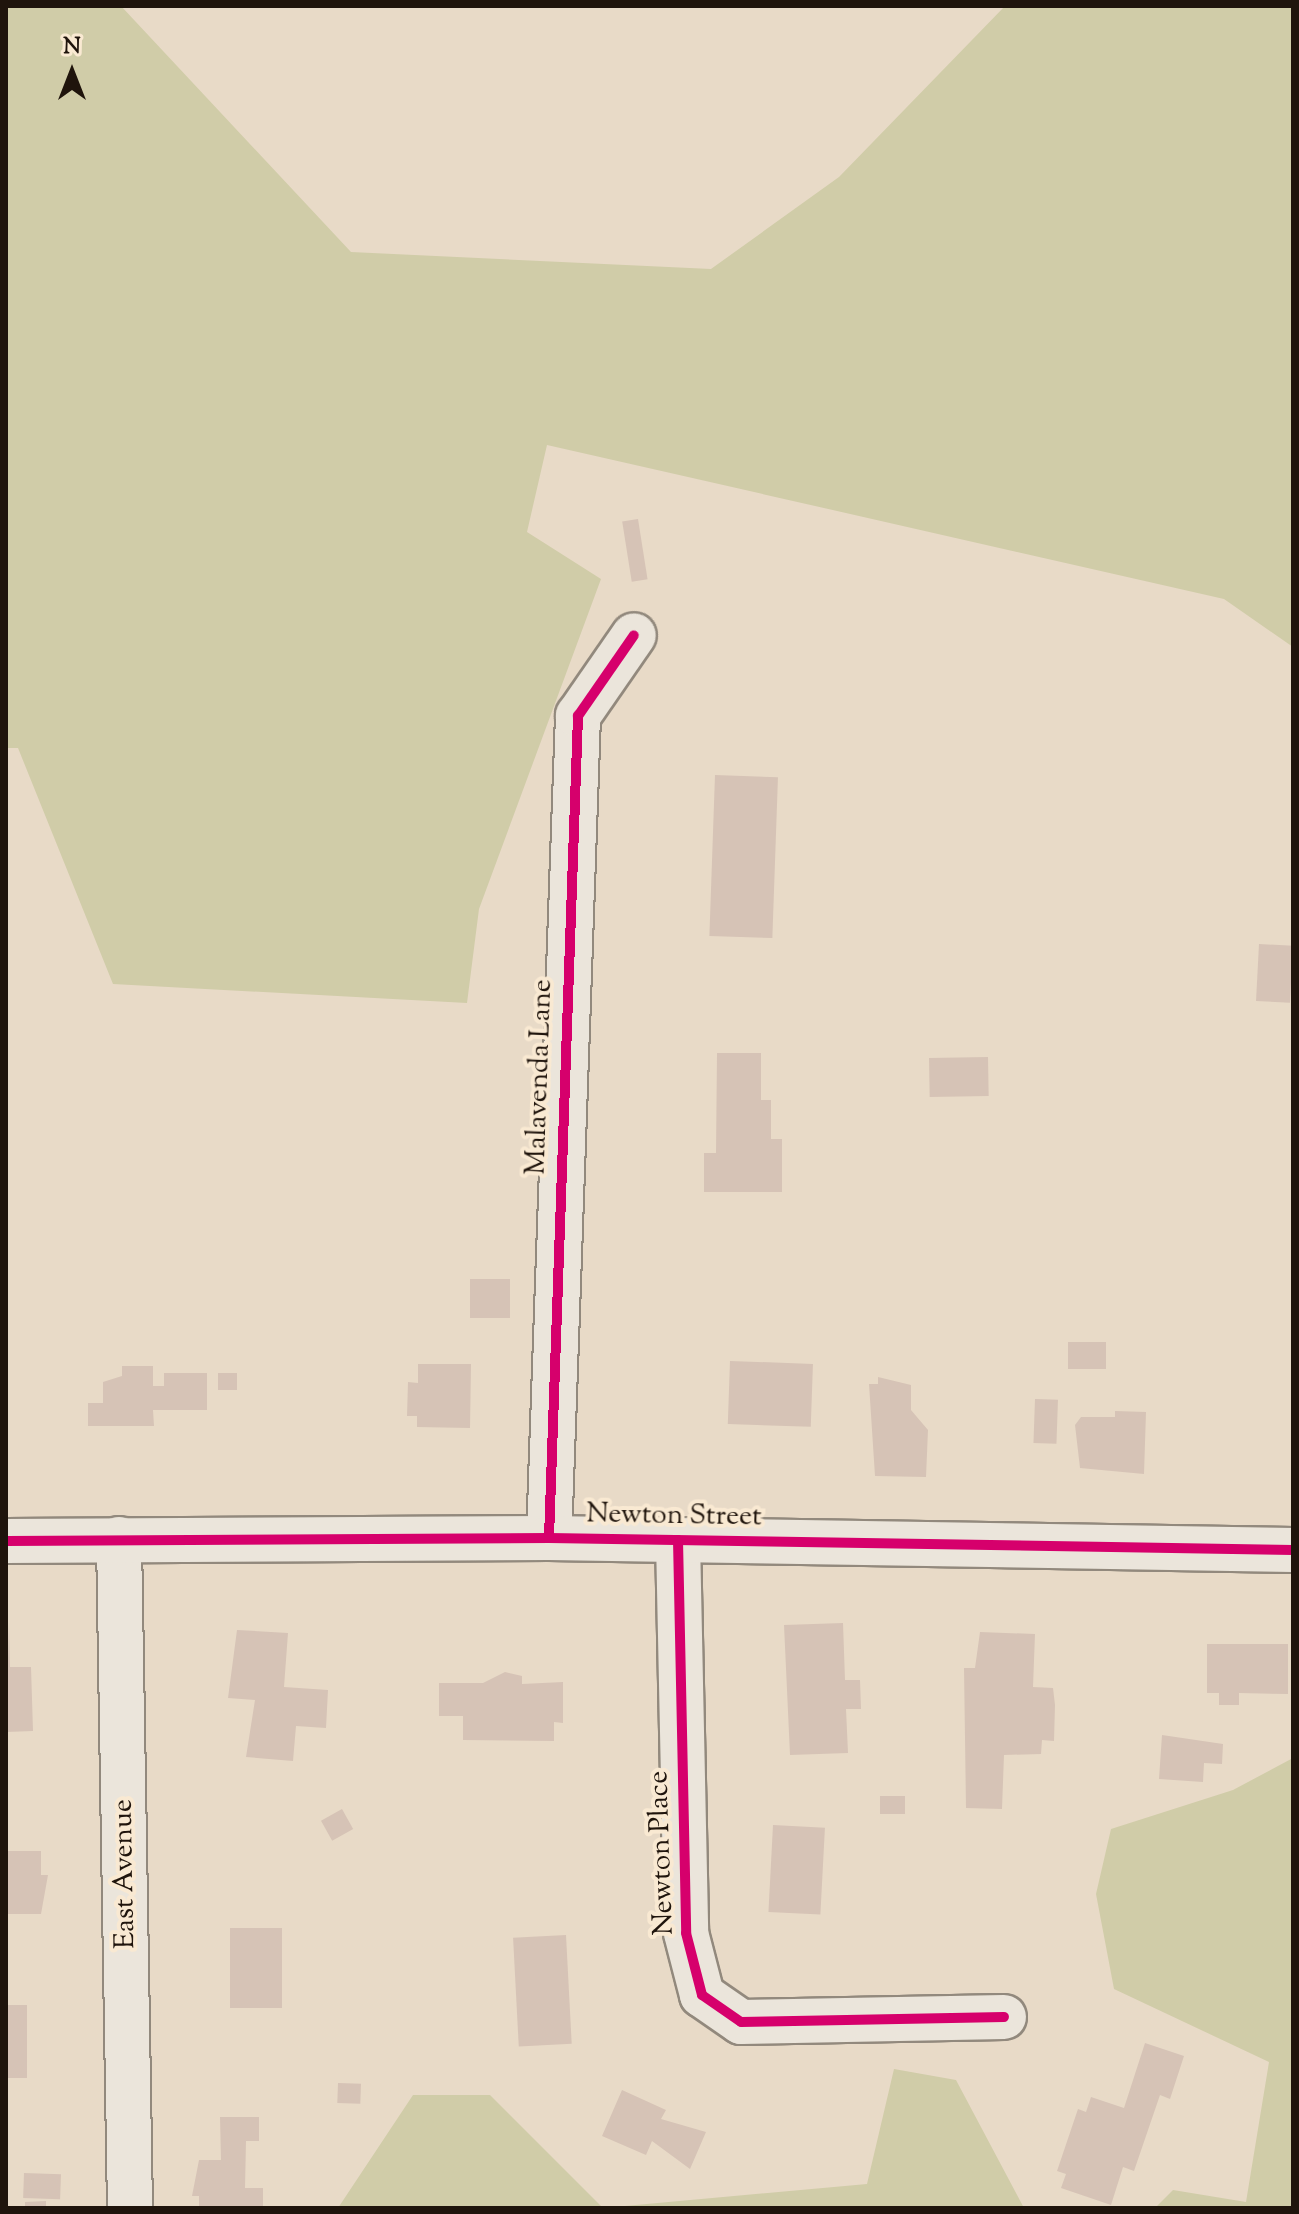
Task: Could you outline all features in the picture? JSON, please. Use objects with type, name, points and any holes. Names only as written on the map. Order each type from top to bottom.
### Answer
[{"type":"street","name":"Malavenda Lane","points":[[549,1538],[578,716],[634,635]]},
{"type":"street","name":"Newton Street","points":[[6,1541],[549,1538],[1293,1550]]},
{"type":"street","name":"East Avenue","points":[[119,1539],[130,2208]]},
{"type":"street","name":"Newton Place","points":[[678,1540],[686,1933],[702,1995],[741,2022],[1004,2017]]},
{"type":"shaded area","points":[[6,6],[121,6],[351,252],[711,269],[839,177],[1005,6],[1293,6],[1293,647],[1224,599],[547,445],[527,532],[601,579],[479,909],[467,1003],[113,984],[18,748],[6,748]]},
{"type":"shaded area","points":[[1293,1758],[1293,2208],[1155,2208],[1173,2190],[1246,2202],[1269,2062],[1114,1989],[1096,1894],[1111,1829],[1233,1790]]},
{"type":"shaded area","points":[[894,2069],[956,2080],[1024,2208],[603,2208],[867,2184]]},
{"type":"shaded area","points":[[413,2095],[490,2095],[603,2208],[338,2208]]},
{"type":"building","points":[[638,519],[648,579],[632,582],[622,522]]},
{"type":"building","points":[[715,775],[778,777],[772,938],[709,936]]},
{"type":"building","points":[[1259,944],[1293,946],[1290,1003],[1256,1001]]},
{"type":"building","points":[[717,1053],[761,1053],[761,1100],[771,1100],[771,1139],[782,1139],[782,1192],[704,1192],[704,1153],[716,1153]]},
{"type":"building","points":[[988,1057],[989,1096],[930,1097],[929,1058]]},
{"type":"building","points":[[470,1279],[510,1279],[510,1318],[470,1318]]},
{"type":"building","points":[[1068,1342],[1106,1342],[1106,1369],[1068,1369]]},
{"type":"building","points":[[730,1361],[813,1364],[811,1427],[728,1424]]},
{"type":"building","points":[[418,1364],[471,1364],[470,1428],[417,1427],[417,1416],[407,1416],[408,1382],[418,1383]]},
{"type":"building","points":[[122,1366],[153,1366],[153,1386],[164,1386],[164,1373],[207,1373],[207,1410],[153,1410],[154,1426],[88,1426],[88,1403],[103,1403],[103,1382],[122,1376]]},
{"type":"building","points":[[218,1373],[237,1373],[237,1390],[218,1390]]},
{"type":"building","points":[[878,1377],[911,1385],[911,1410],[928,1430],[926,1477],[875,1476],[869,1384],[878,1384]]},
{"type":"building","points":[[1035,1399],[1058,1400],[1056,1444],[1033,1443]]},
{"type":"building","points":[[1115,1411],[1146,1412],[1144,1474],[1080,1468],[1075,1425],[1081,1417],[1115,1417]]},
{"type":"building","points":[[9,1621],[10,1667],[31,1667],[33,1731],[6,1732]]},
{"type":"building","points":[[843,1623],[845,1680],[860,1680],[861,1709],[846,1709],[848,1753],[790,1755],[784,1625]]},
{"type":"building","points":[[237,1630],[288,1633],[284,1687],[328,1690],[326,1728],[296,1726],[293,1761],[246,1757],[255,1700],[228,1698]]},
{"type":"building","points":[[980,1632],[1035,1634],[1033,1687],[1053,1688],[1054,1741],[1042,1740],[1041,1754],[1004,1755],[1002,1809],[966,1808],[964,1668],[975,1668]]},
{"type":"building","points":[[1207,1644],[1288,1644],[1288,1694],[1239,1693],[1239,1705],[1219,1705],[1219,1693],[1207,1693]]},
{"type":"building","points":[[505,1672],[522,1676],[522,1684],[563,1682],[563,1723],[554,1722],[554,1741],[463,1740],[463,1716],[439,1716],[439,1683],[483,1683]]},
{"type":"building","points":[[1162,1735],[1223,1744],[1222,1764],[1204,1763],[1203,1782],[1159,1779]]},
{"type":"building","points":[[880,1796],[905,1796],[905,1814],[880,1814]]},
{"type":"building","points":[[342,1809],[353,1829],[332,1841],[321,1821]]},
{"type":"building","points":[[773,1825],[825,1828],[820,1915],[768,1912]]},
{"type":"building","points":[[6,1851],[41,1851],[41,1875],[48,1875],[41,1914],[6,1914]]},
{"type":"building","points":[[230,1928],[282,1928],[282,2008],[230,2008]]},
{"type":"building","points":[[566,1935],[572,2044],[519,2047],[513,1938]]},
{"type":"building","points":[[6,2005],[27,2005],[27,2078],[6,2078]]},
{"type":"building","points":[[1145,2043],[1184,2056],[1170,2099],[1160,2095],[1134,2171],[1123,2167],[1111,2205],[1061,2188],[1066,2174],[1057,2171],[1078,2109],[1086,2112],[1091,2097],[1124,2108]]},
{"type":"building","points":[[338,2083],[361,2084],[360,2104],[337,2103]]},
{"type":"building","points":[[622,2090],[666,2110],[661,2119],[706,2132],[690,2169],[652,2141],[646,2155],[602,2136]]},
{"type":"building","points":[[220,2117],[259,2117],[259,2141],[246,2141],[245,2188],[263,2188],[263,2208],[199,2208],[199,2196],[192,2196],[199,2160],[221,2160]]},
{"type":"building","points":[[24,2173],[61,2174],[60,2199],[23,2198]]},
{"type":"building","points":[[46,2201],[46,2208],[25,2208],[25,2202]]},
{"type":"cycle path","points":[[549,1538],[578,716],[634,635]]},
{"type":"cycle path","points":[[6,1541],[549,1538],[1293,1550]]},
{"type":"cycle path","points":[[678,1540],[686,1933],[702,1995],[741,2022],[1004,2017]]}]
